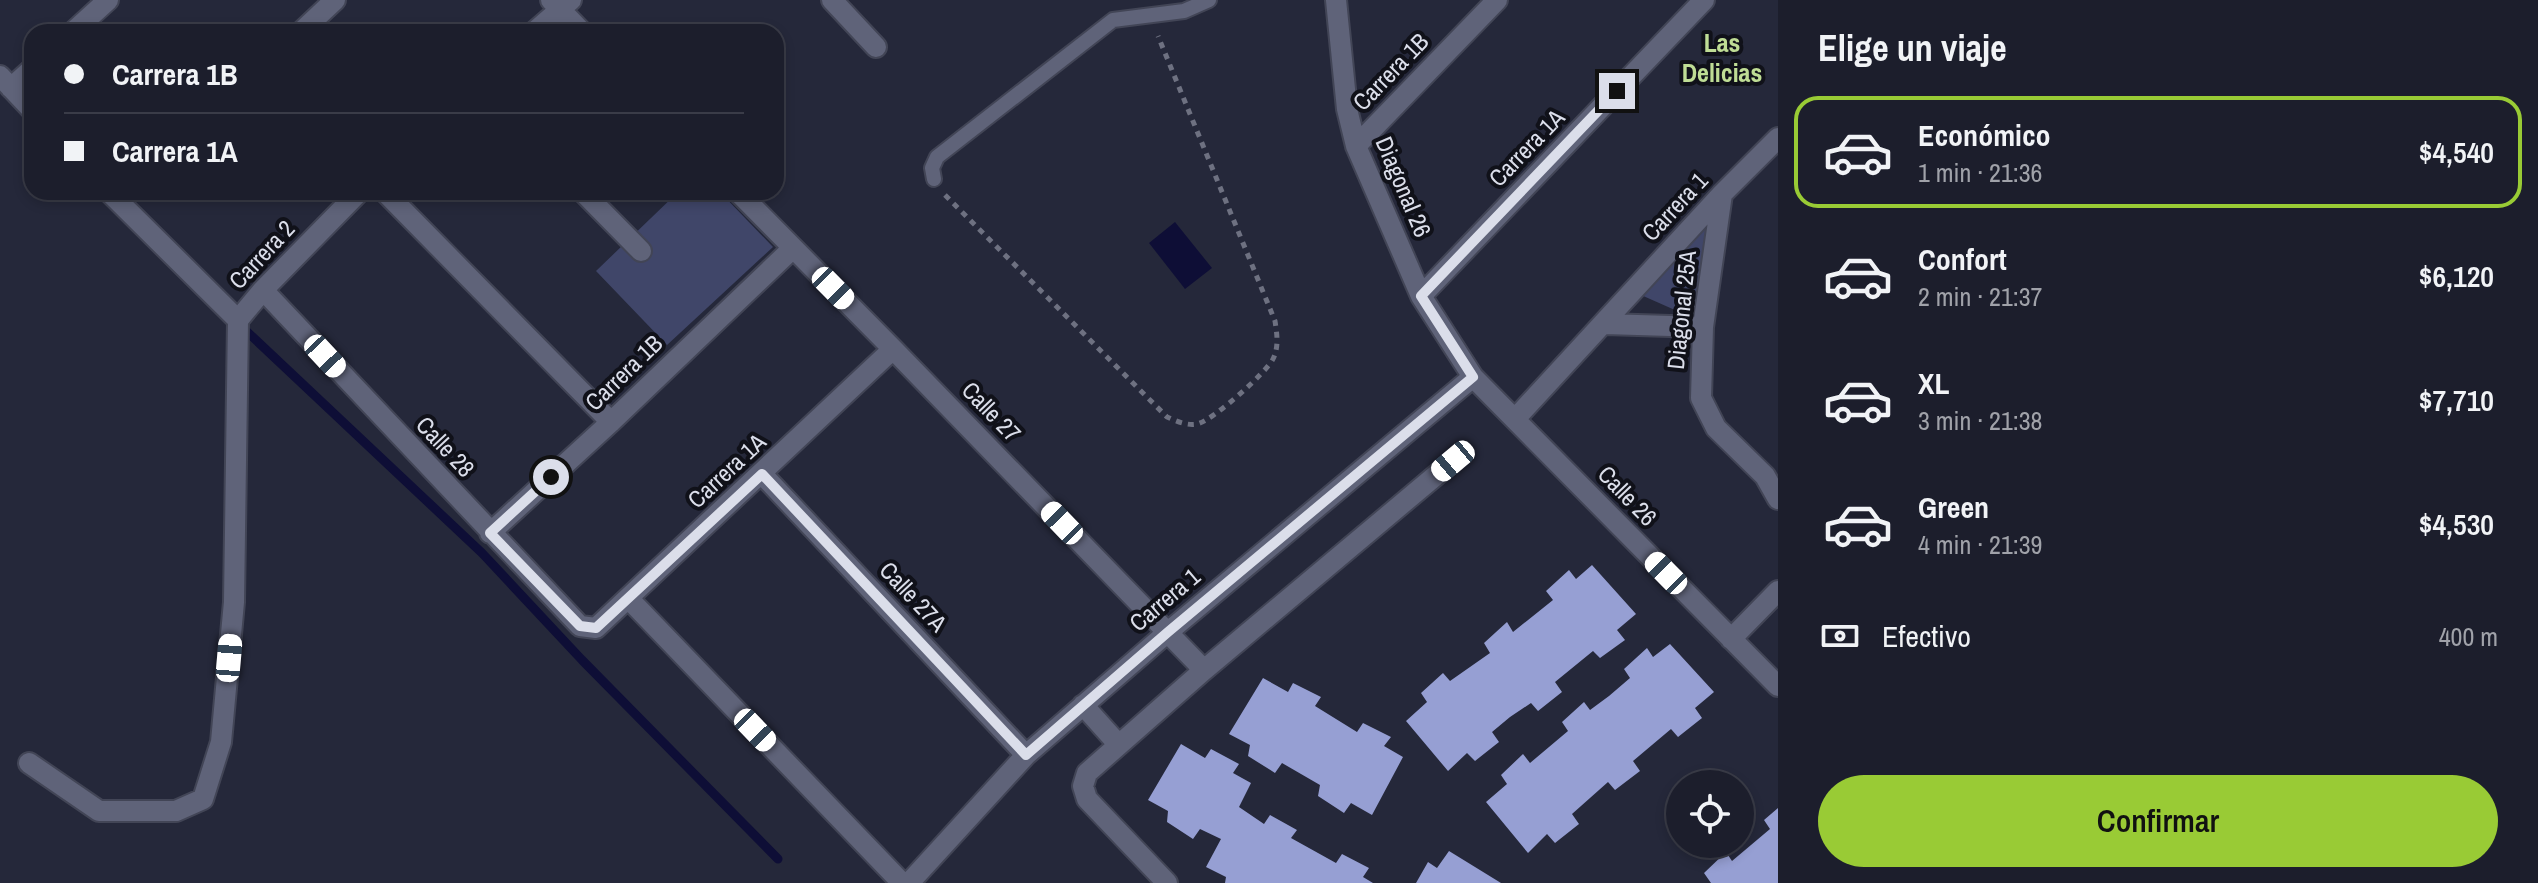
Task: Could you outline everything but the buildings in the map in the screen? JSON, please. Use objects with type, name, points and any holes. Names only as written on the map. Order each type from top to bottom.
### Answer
[{"type":"street","points":[[82,24],[108,0]]},
{"type":"street","points":[[310,24],[335,0]]},
{"type":"street","points":[[832,0],[876,47]]},
{"type":"street","name":"Diagonal 26","points":[[1336,0],[1347,109],[1356,146],[1421,296],[1473,377]]},
{"type":"street","name":"Carrera 1B","points":[[1356,146],[1497,0]]},
{"type":"street","name":"Carrera 1A","points":[[1421,296],[1704,0]]},
{"type":"street","points":[[541,24],[561,3],[576,24]]},
{"type":"street","points":[[24,73],[6,82],[24,101]]},
{"type":"street","name":"Carrera 1","points":[[1515,419],[1722,194],[1778,138]]},
{"type":"street","name":"Diagonal 25A","points":[[1722,194],[1703,327],[1701,398],[1716,428],[1765,476],[1778,499]]},
{"type":"street","points":[[29,763],[99,811],[176,811],[203,799],[221,742],[234,602],[238,320],[122,200]]},
{"type":"street","name":"Carrera 2","points":[[238,320],[351,200]]},
{"type":"street","points":[[393,200],[611,422]]},
{"type":"street","points":[[591,200],[641,251]]},
{"type":"street","name":"Calle 27","points":[[746,200],[1204,670]]},
{"type":"street","name":"Carrera 1B","points":[[490,533],[793,248]]},
{"type":"street","name":"Calle 28","points":[[263,290],[580,626],[596,628]]},
{"type":"street","points":[[1605,324],[1703,327]]},
{"type":"street","name":"Carrera 1A","points":[[596,628],[893,349]]},
{"type":"street","name":"Carrera 1","points":[[909,883],[1026,755],[1473,377]]},
{"type":"street","name":"Calle 26","points":[[1473,377],[1778,686]]},
{"type":"street","points":[[1167,883],[1087,799],[1083,786],[1087,773],[1204,670],[1453,461]]},
{"type":"street","name":"Calle 27A","points":[[762,474],[1026,755]]},
{"type":"street","points":[[1731,639],[1778,591]]},
{"type":"street","points":[[629,599],[902,883]]},
{"type":"street","points":[[1083,705],[1118,744]]},
{"type":"lane","points":[[934,179],[932,168],[937,157],[1113,20],[1184,11],[1209,0]]},
{"type":"path","points":[[934,179],[972,223],[1167,417],[1190,424],[1209,420],[1265,369],[1273,358],[1278,341],[1275,321],[1162,50],[1152,16]]},
{"type":"shaded area","points":[[670,200],[728,200],[773,247],[667,345],[596,271]]},
{"type":"shaded area","points":[[1713,214],[1702,322],[1641,295]]},
{"type":"shaded area","points":[[1175,222],[1212,268],[1185,289],[1149,243]]},
{"type":"waterway","points":[[241,326],[482,553],[582,660],[778,859]]},
{"type":"district","name":"Las Delicias","points":[[1722,58]]},
{"type":"route","points":[[551,477],[490,533],[580,626],[596,628],[762,474],[1026,755],[1473,377],[1421,296],[1617,91]]}]
